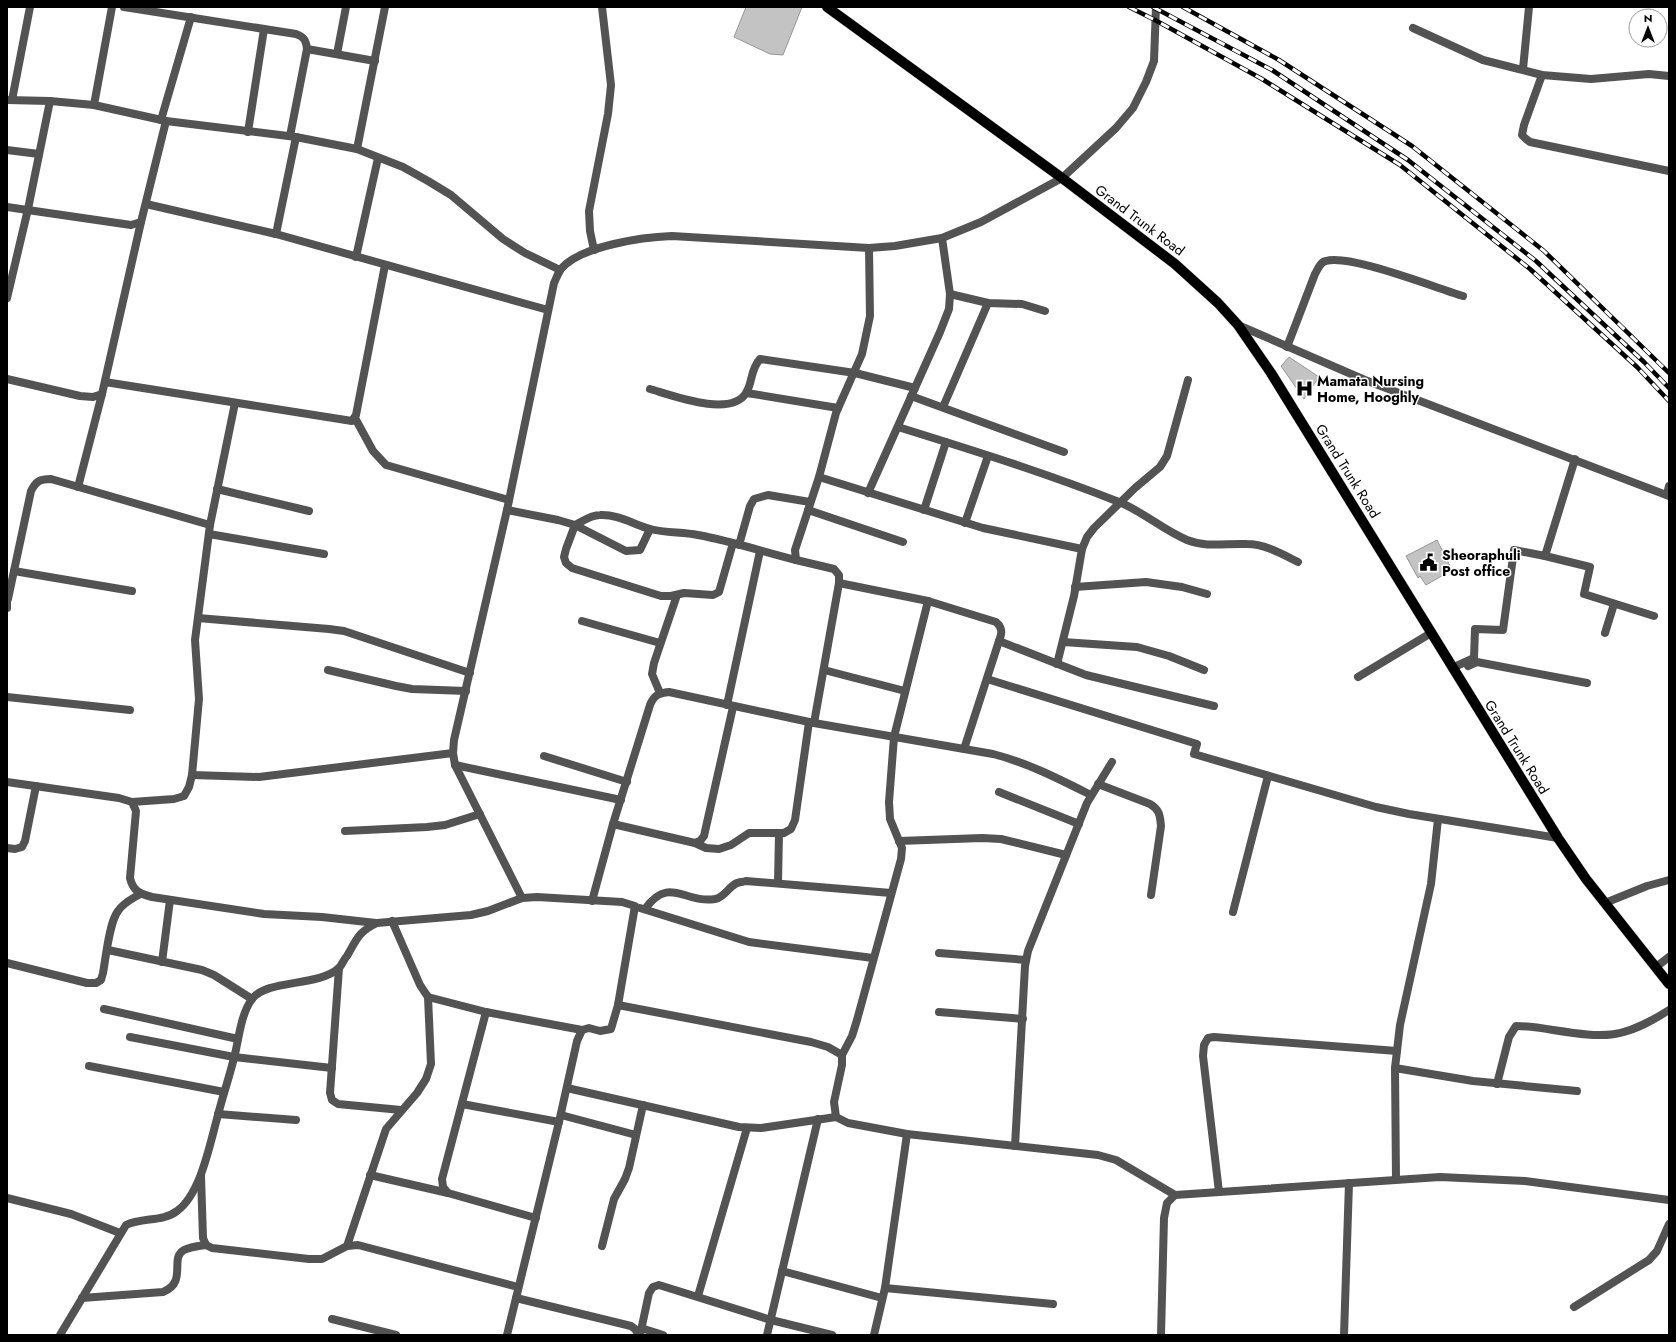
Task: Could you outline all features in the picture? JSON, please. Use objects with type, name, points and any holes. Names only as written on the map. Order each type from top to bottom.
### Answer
[{"type":"main road","name":"Grand Trunk Road","points":[[826,7],[1062,178],[1198,284],[1238,325],[1271,372],[1453,670],[1558,838],[1605,903],[1669,983]]},
{"type":"street","points":[[30,7],[9,100],[50,101],[94,105],[164,120],[248,132],[293,136],[357,149],[403,167],[428,181],[451,196],[503,239],[524,253],[560,270]]},
{"type":"street","points":[[94,105],[112,7]]},
{"type":"street","points":[[124,7],[303,36],[307,49],[276,234]]},
{"type":"street","points":[[337,54],[346,7]]},
{"type":"street","points":[[357,149],[385,7]]},
{"type":"street","points":[[594,250],[590,230],[589,211],[608,114],[611,85],[602,7]]},
{"type":"street","points":[[522,898],[455,765],[453,753],[454,740],[507,510],[548,310],[554,283],[560,270],[574,259],[594,250],[624,241],[649,237],[672,236],[869,248],[942,238],[981,222],[1062,178],[1116,128],[1133,108],[1146,82],[1154,61],[1156,7]]},
{"type":"street","points":[[1523,70],[1530,7]]},
{"type":"street","points":[[78,487],[105,382],[164,120],[191,17]]},
{"type":"street","points":[[1413,28],[1483,60],[1542,75],[1591,78],[1649,74],[1669,76]]},
{"type":"street","points":[[248,132],[264,29]]},
{"type":"street","points":[[307,49],[375,61]]},
{"type":"street","points":[[1542,75],[1524,125],[1522,135],[1526,139],[1530,142],[1669,171]]},
{"type":"street","points":[[7,298],[28,210],[50,101]]},
{"type":"street","points":[[7,150],[39,154]]},
{"type":"street","points":[[356,257],[378,158]]},
{"type":"street","points":[[146,204],[276,234],[548,310]]},
{"type":"street","points":[[7,207],[131,224],[141,222]]},
{"type":"street","points":[[868,493],[949,309],[950,294],[942,238]]},
{"type":"street","points":[[796,560],[795,550],[838,408],[855,373],[862,354],[870,316],[869,248]]},
{"type":"street","points":[[1287,347],[1315,274],[1319,266],[1324,261],[1333,260],[1358,263],[1463,296]]},
{"type":"street","points":[[385,265],[355,418],[373,451],[386,465],[508,500]]},
{"type":"street","points":[[950,294],[988,303],[1022,304],[1045,311]]},
{"type":"street","points":[[943,407],[988,303]]},
{"type":"street","points":[[1238,325],[1365,380],[1575,459],[1668,492]]},
{"type":"street","points":[[650,389],[697,402],[718,405],[733,403],[740,400],[746,393],[752,371],[760,360],[855,373],[915,388]]},
{"type":"street","points":[[7,379],[80,396],[93,397],[102,394]]},
{"type":"street","points":[[1057,664],[1075,587],[1082,549],[1087,537],[1120,502],[1160,467],[1167,456],[1188,380]]},
{"type":"street","points":[[105,382],[348,421],[352,421],[355,418]]},
{"type":"street","points":[[746,393],[838,408]]},
{"type":"street","points":[[911,396],[1064,452]]},
{"type":"street","points":[[7,782],[119,798],[132,802],[174,799],[184,796],[189,787],[192,775],[199,699],[196,640],[210,524],[235,403]]},
{"type":"street","points":[[898,427],[988,456],[1120,502],[1170,532],[1200,544],[1249,544],[1275,550],[1298,562]]},
{"type":"street","points":[[924,510],[946,442]]},
{"type":"street","points":[[965,523],[988,456]]},
{"type":"street","points":[[1544,556],[1575,459]]},
{"type":"street","points":[[818,477],[1005,534],[1082,549]]},
{"type":"street","points":[[7,608],[7,598],[31,491],[35,483],[42,480],[51,480],[78,487],[210,524]]},
{"type":"street","points":[[217,489],[309,511]]},
{"type":"street","points":[[614,824],[695,843],[706,848],[719,849],[731,845],[749,833],[784,833],[791,829],[795,820],[811,722],[824,670],[839,583],[838,575],[834,569],[736,544],[698,535],[650,529],[607,515],[599,514],[588,517],[575,525],[564,557],[566,563],[572,568],[661,596],[684,593],[713,595],[719,592],[736,544],[750,506],[754,499],[768,495],[809,506],[903,542]]},
{"type":"street","points":[[507,510],[558,520],[575,525],[626,551],[633,552],[640,550],[650,529]]},
{"type":"street","points":[[209,534],[324,554]]},
{"type":"street","points":[[1453,670],[1474,658],[1475,629],[1503,630],[1514,550],[1590,567],[1584,594],[1654,616]]},
{"type":"street","points":[[695,843],[700,841],[704,836],[760,551]]},
{"type":"street","points":[[14,571],[132,591]]},
{"type":"street","points":[[1075,587],[1146,582],[1182,587],[1207,594]]},
{"type":"street","points":[[839,583],[928,601],[996,622],[1000,626],[1002,631],[1000,641],[964,749]]},
{"type":"street","points":[[660,693],[652,674],[660,643],[677,595]]},
{"type":"street","points":[[836,1117],[834,1102],[842,1065],[842,1055],[852,1036],[857,1020],[902,848],[894,833],[890,819],[889,802],[894,737],[928,601]]},
{"type":"street","points":[[1605,633],[1614,604]]},
{"type":"street","points":[[198,618],[344,631],[470,673]]},
{"type":"street","points":[[582,621],[660,643]]},
{"type":"street","points":[[1358,677],[1431,633]]},
{"type":"street","points":[[1000,641],[1057,664],[1104,680],[1214,706]]},
{"type":"street","points":[[1063,642],[1137,647],[1169,656],[1204,670]]},
{"type":"street","points":[[1453,670],[1477,662],[1586,683]]},
{"type":"street","points":[[328,670],[412,689],[466,691]]},
{"type":"street","points":[[824,670],[905,691]]},
{"type":"street","points":[[987,679],[1197,744],[1194,754],[1376,807],[1438,819],[1558,838]]},
{"type":"street","points":[[592,901],[650,705],[653,697],[660,693],[669,692],[811,722],[964,749],[1014,760],[1091,795]]},
{"type":"street","points":[[7,697],[130,710]]},
{"type":"street","points":[[192,775],[259,778],[453,753]]},
{"type":"street","points":[[544,756],[627,782]]},
{"type":"street","points":[[1016,1146],[1026,960],[1066,855],[1091,795],[1112,762]]},
{"type":"street","points":[[455,765],[621,800]]},
{"type":"street","points":[[1233,912],[1268,776]]},
{"type":"street","points":[[1098,784],[1150,804],[1156,808],[1160,815],[1161,826],[1151,895]]},
{"type":"street","points":[[7,848],[15,849],[22,847],[25,841],[36,786]]},
{"type":"street","points":[[1000,792],[1079,824]]},
{"type":"street","points":[[132,802],[136,811],[130,878],[132,887],[140,894],[264,914],[322,917],[377,924],[488,912],[522,898],[537,897],[622,902],[749,942],[873,958]]},
{"type":"street","points":[[345,831],[445,825],[480,814]]},
{"type":"street","points":[[1396,1179],[1395,1068],[1400,1025],[1431,884],[1438,819]]},
{"type":"street","points":[[778,883],[779,833]]},
{"type":"street","points":[[899,841],[982,838],[1001,839],[1066,855]]},
{"type":"street","points":[[1605,903],[1647,886],[1669,880]]},
{"type":"street","points":[[645,909],[652,899],[660,894],[669,892],[708,899],[717,898],[737,883],[746,881],[891,893]]},
{"type":"street","points":[[7,963],[87,983],[96,983],[101,980],[104,973],[113,921],[117,911],[140,894]]},
{"type":"street","points":[[162,962],[170,900]]},
{"type":"street","points":[[428,997],[486,1012],[582,1030],[589,1028],[600,1031],[611,1029],[618,1005],[635,906]]},
{"type":"street","points":[[347,1246],[386,1129],[426,1079],[431,1064],[428,997],[420,985],[392,922]]},
{"type":"street","points":[[377,924],[364,930],[339,968],[330,1093],[332,1100],[338,1104],[401,1110]]},
{"type":"street","points":[[108,950],[190,967],[214,975],[252,999]]},
{"type":"street","points":[[939,953],[1026,960]]},
{"type":"street","points":[[1656,967],[1669,957]]},
{"type":"street","points":[[60,1335],[120,1232],[126,1225],[135,1220],[164,1218],[177,1212],[186,1203],[201,1175],[234,1057],[244,1015],[252,999],[264,990],[318,978],[339,968]]},
{"type":"street","points":[[618,1005],[811,1042],[828,1047],[842,1055]]},
{"type":"street","points":[[104,1009],[238,1039]]},
{"type":"street","points":[[1497,1084],[1509,1037],[1516,1026],[1591,1036],[1609,1036],[1623,1033],[1648,1024],[1669,1010]]},
{"type":"street","points":[[448,1194],[443,1187],[442,1179],[486,1012]]},
{"type":"street","points":[[939,1012],[1023,1019]]},
{"type":"street","points":[[507,1335],[560,1118],[577,1041],[582,1030]]},
{"type":"street","points":[[130,1037],[234,1057],[332,1068]]},
{"type":"street","points":[[1219,1192],[1203,1056],[1204,1045],[1208,1038],[1214,1037],[1397,1052]]},
{"type":"street","points":[[89,1066],[224,1092]]},
{"type":"street","points":[[1395,1068],[1497,1084],[1577,1091]]},
{"type":"street","points":[[567,1088],[732,1126],[747,1128],[761,1128],[836,1117],[848,1123],[907,1134],[1098,1155],[1116,1160],[1176,1195],[1440,1177],[1524,1181],[1669,1200]]},
{"type":"street","points":[[462,1104],[560,1118],[636,1135]]},
{"type":"street","points":[[602,1246],[614,1200],[629,1168],[643,1105]]},
{"type":"street","points":[[218,1114],[296,1120]]},
{"type":"street","points":[[767,1335],[818,1119]]},
{"type":"street","points":[[698,1296],[747,1128]]},
{"type":"street","points":[[874,1335],[885,1288],[907,1134]]},
{"type":"street","points":[[201,1175],[203,1238],[206,1245]]},
{"type":"street","points":[[370,1175],[536,1218]]},
{"type":"street","points":[[1344,1335],[1349,1183]]},
{"type":"street","points":[[1161,1335],[1164,1218],[1167,1203],[1176,1195]]},
{"type":"street","points":[[7,1198],[71,1214],[120,1232]]},
{"type":"street","points":[[1574,1307],[1649,1260],[1657,1251],[1669,1224]]},
{"type":"street","points":[[82,1298],[163,1292],[171,1289],[175,1284],[179,1254],[184,1250],[206,1245],[212,1248],[309,1259],[322,1259],[347,1246],[358,1245],[518,1287]]},
{"type":"street","points":[[782,1271],[882,1298]]},
{"type":"street","points":[[640,1333],[649,1293],[653,1287],[660,1285],[771,1320],[832,1335]]},
{"type":"street","points":[[885,1288],[1053,1304]]},
{"type":"street","points":[[516,1298],[631,1326],[640,1333],[663,1335]]},
{"type":"street","points":[[332,1319],[396,1335]]},
{"type":"building","points":[[746,7],[802,7],[783,55],[770,54],[734,37]]},
{"type":"building","points":[[1289,357],[1319,377],[1304,399],[1281,366]]},
{"type":"building","name":"Sheoraphuli Post office","points":[[1437,540],[1452,570],[1426,585],[1420,576],[1418,578],[1406,556]]},
{"type":"railway","points":[[1129,7],[1262,79],[1400,165],[1530,269],[1637,367],[1669,401]]},
{"type":"railway","points":[[1153,7],[1272,70],[1408,160],[1536,261],[1644,362],[1669,388]]},
{"type":"railway","points":[[1183,7],[1279,60],[1412,146],[1544,251],[1669,373]]},
{"type":"place","name":"Mamata Nursing Home, Hooghly","points":[[1304,389]]},
{"type":"place","name":"Sheoraphuli Post office","points":[[1429,563]]}]
